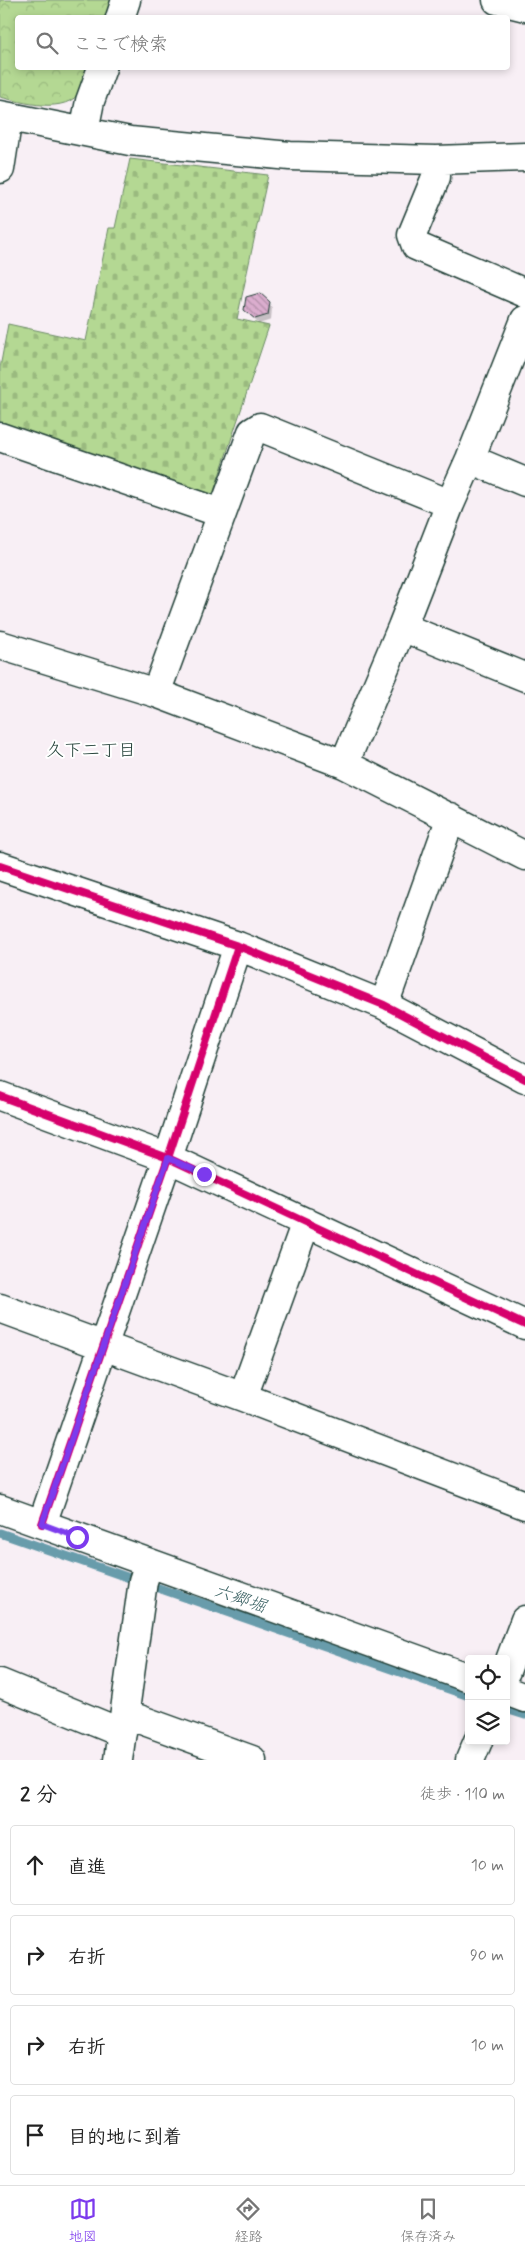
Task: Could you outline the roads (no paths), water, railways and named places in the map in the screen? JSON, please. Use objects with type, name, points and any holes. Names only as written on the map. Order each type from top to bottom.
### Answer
[{"type":"street","points":[[121,15],[126,0]]},
{"type":"street","points":[[497,0],[525,7]]},
{"type":"street","points":[[84,131],[90,101],[101,70]]},
{"type":"street","points":[[0,169],[4,116],[130,141],[290,156],[436,160],[525,157]]},
{"type":"street","points":[[436,160],[436,177],[412,235],[416,246],[525,293]]},
{"type":"street","points":[[344,764],[402,628],[525,320]]},
{"type":"street","points":[[156,693],[252,432],[260,427],[450,504]]},
{"type":"street","points":[[0,437],[221,513]]},
{"type":"street","points":[[470,460],[525,482]]},
{"type":"street","points":[[402,628],[525,677]]},
{"type":"street","points":[[0,645],[156,693],[344,764],[525,856]]},
{"type":"street","points":[[384,1005],[451,817]]},
{"type":"street","points":[[0,866],[238,946],[384,1005],[525,1079]]},
{"type":"street","points":[[42,1524],[168,1158],[238,946]]},
{"type":"street","points":[[0,1096],[168,1158],[525,1326]]},
{"type":"street","points":[[243,1398],[306,1222]]},
{"type":"street","points":[[0,1308],[525,1505]]},
{"type":"street","points":[[0,1509],[465,1677]]},
{"type":"street","points":[[118,1760],[142,1581],[148,1563]]},
{"type":"street","points":[[510,1660],[525,1620]]},
{"type":"street","points":[[0,1682],[123,1723],[252,1760]]},
{"type":"street","points":[[510,1692],[525,1698]]},
{"type":"street","points":[[470,1760],[476,1745]]},
{"type":"waterway","name":"六郷堀","points":[[0,1533],[465,1695]]},
{"type":"waterway","name":"六郷堀","points":[[510,1710],[525,1715]]},
{"type":"district","name":"久下二丁目","points":[[91,751]]}]
